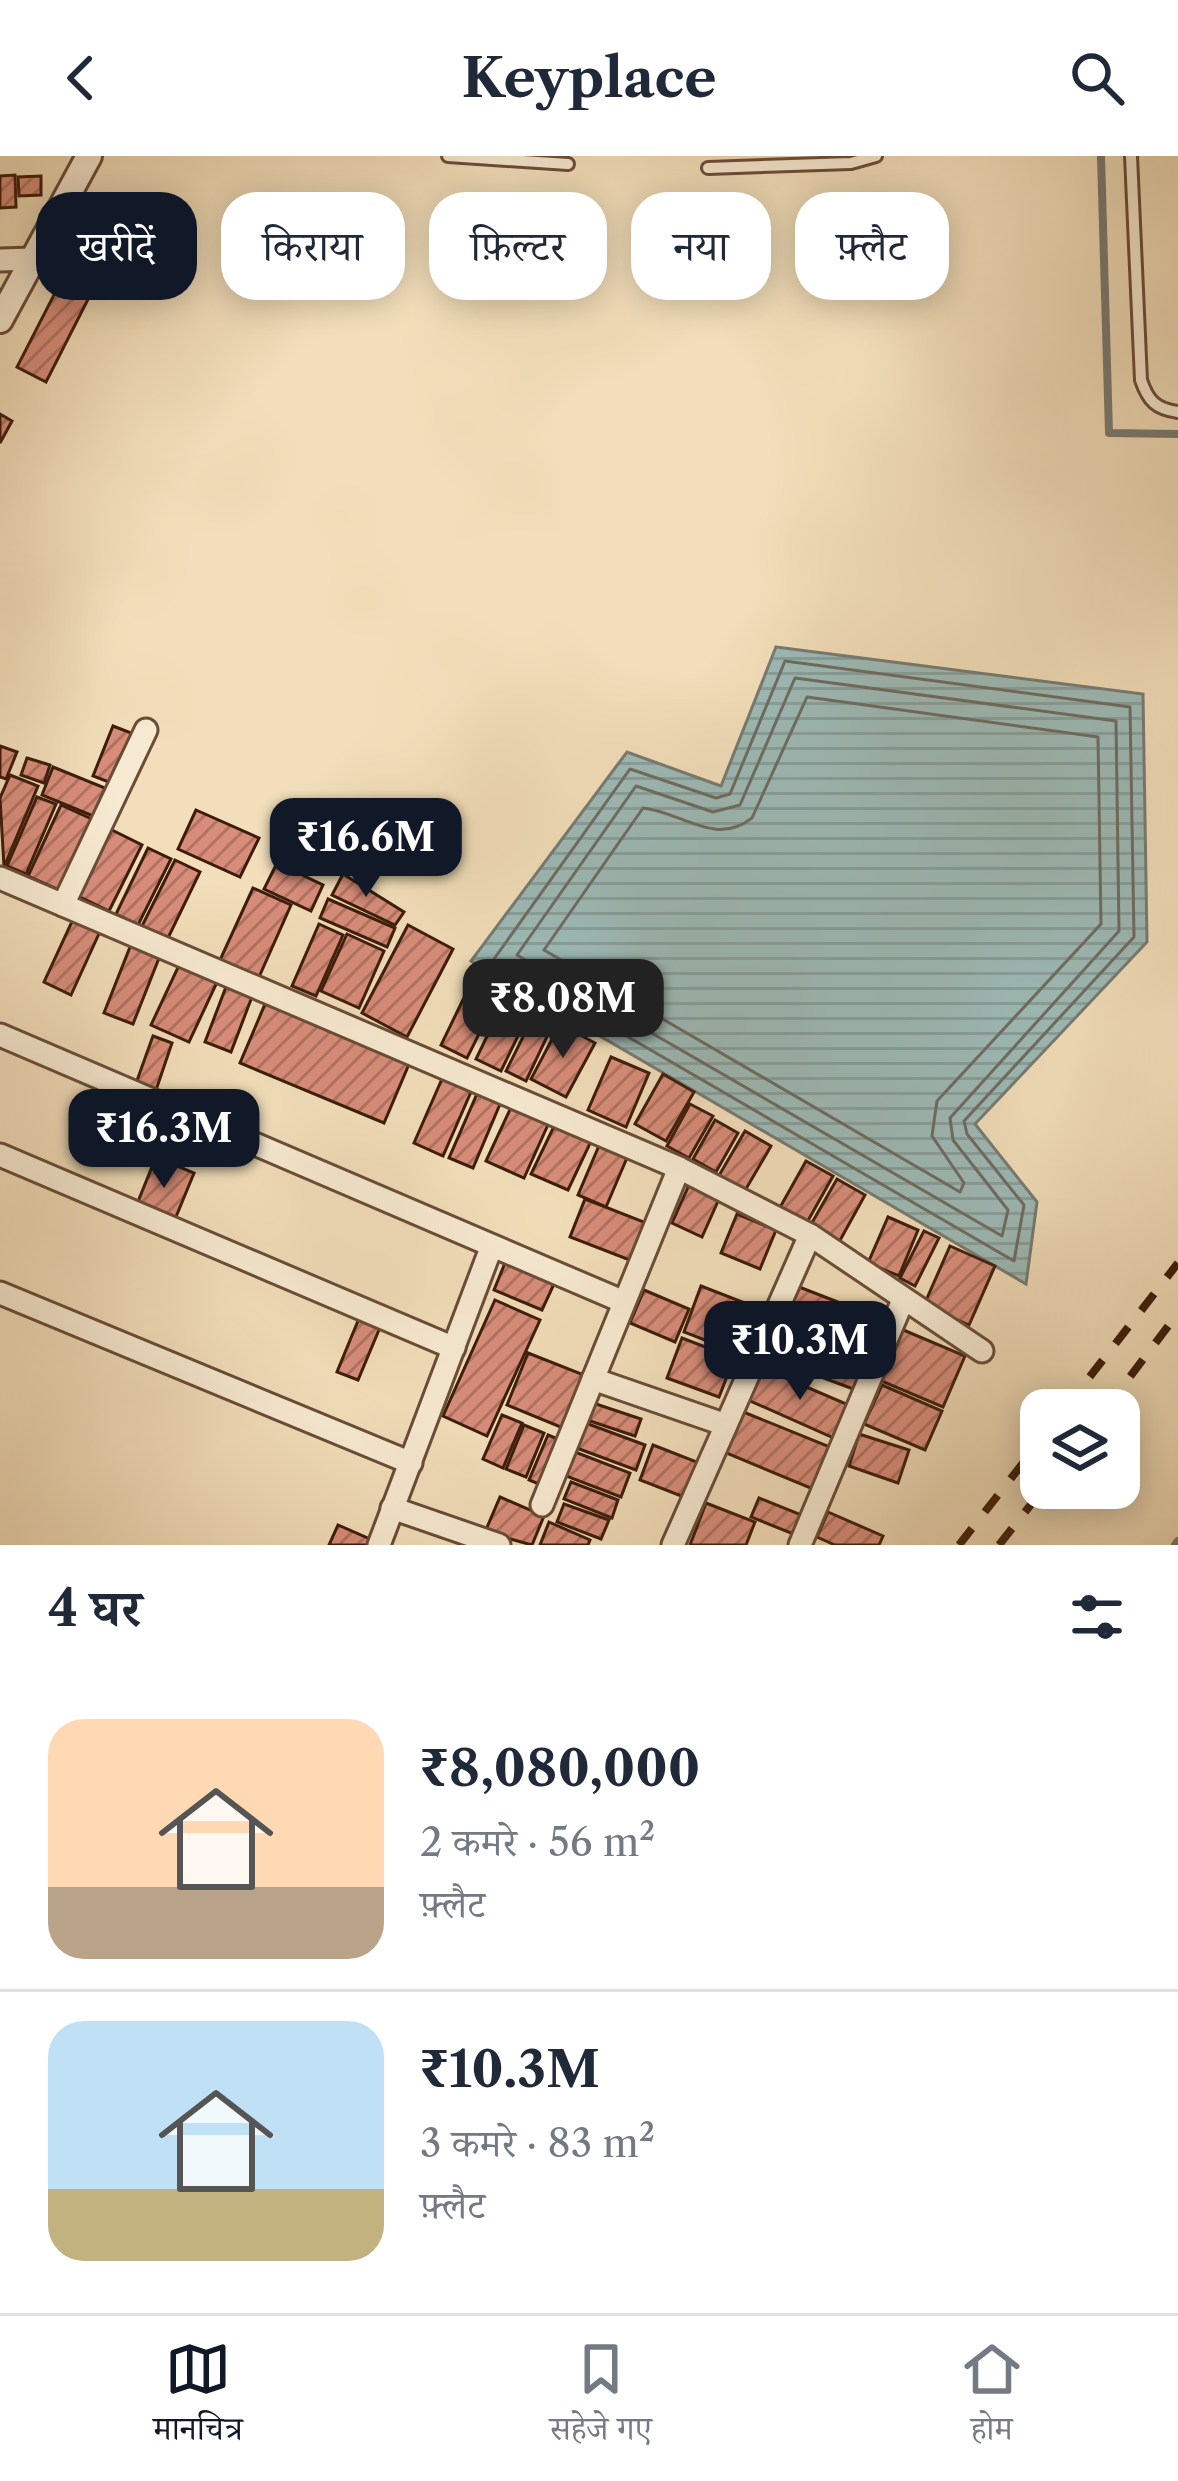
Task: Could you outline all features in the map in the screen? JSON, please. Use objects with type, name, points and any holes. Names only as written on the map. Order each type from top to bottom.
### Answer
[{"type":"street","points":[[0,320],[89,156]]},
{"type":"street","points":[[0,260],[33,259]]},
{"type":"street","points":[[63,904],[146,730]]},
{"type":"street","points":[[0,878],[679,1168],[809,1235],[982,1351]]},
{"type":"street","points":[[0,1035],[624,1302]]},
{"type":"street","points":[[0,1156],[454,1348]]},
{"type":"street","points":[[542,1505],[679,1168]]},
{"type":"street","points":[[673,1545],[809,1235]]},
{"type":"street","points":[[379,1545],[491,1248]]},
{"type":"street","points":[[0,1293],[411,1463]]},
{"type":"street","points":[[800,1545],[903,1300]]},
{"type":"street","points":[[593,1379],[726,1425]]},
{"type":"street","points":[[392,1508],[499,1545]]},
{"type":"lane","points":[[448,156],[568,164]]},
{"type":"lane","points":[[708,168],[851,163],[876,156]]},
{"type":"lane","points":[[1131,156],[1141,380],[1147,398],[1163,410],[1178,412]]},
{"type":"water","points":[[776,647],[1143,694],[1147,942],[975,1124],[1037,1202],[1026,1284],[471,961],[627,752],[721,786]]},
{"type":"building","points":[[15,175],[16,207],[0,208],[0,176]]},
{"type":"building","points":[[41,176],[41,192],[19,196],[18,177]]},
{"type":"building","points":[[51,300],[88,300],[46,382],[17,367]]},
{"type":"building","points":[[0,414],[12,421],[0,443]]},
{"type":"building","points":[[113,726],[134,734],[114,784],[93,776]]},
{"type":"building","points":[[0,746],[17,752],[6,779],[0,777]]},
{"type":"building","points":[[27,758],[50,765],[44,783],[21,775]]},
{"type":"building","points":[[53,767],[105,788],[93,816],[42,795]]},
{"type":"building","points":[[10,775],[38,786],[4,867],[0,798]]},
{"type":"building","points":[[37,797],[56,804],[26,874],[7,866]]},
{"type":"building","points":[[61,805],[96,821],[64,892],[28,876]]},
{"type":"building","points":[[196,810],[259,838],[240,877],[178,849]]},
{"type":"building","points":[[112,830],[142,845],[109,911],[78,896]]},
{"type":"building","points":[[148,848],[171,859],[138,925],[116,914]]},
{"type":"building","points":[[175,860],[200,872],[167,940],[141,928]]},
{"type":"building","points":[[277,863],[323,885],[311,911],[264,889]]},
{"type":"building","points":[[343,874],[404,912],[395,925],[332,895]]},
{"type":"building","points":[[253,888],[291,905],[259,977],[220,960]]},
{"type":"building","points":[[328,899],[395,928],[387,947],[320,918]]},
{"type":"building","points":[[75,915],[102,927],[71,995],[44,982]]},
{"type":"building","points":[[319,924],[343,935],[316,996],[292,986]]},
{"type":"building","points":[[408,925],[453,949],[407,1037],[362,1013]]},
{"type":"building","points":[[347,934],[384,951],[359,1008],[321,991]]},
{"type":"building","points":[[132,942],[161,953],[133,1024],[104,1013]]},
{"type":"building","points":[[181,961],[219,978],[189,1042],[151,1025]]},
{"type":"building","points":[[475,975],[502,988],[467,1058],[441,1045]]},
{"type":"building","points":[[229,979],[255,989],[231,1052],[205,1042]]},
{"type":"building","points":[[268,997],[412,1057],[384,1123],[240,1063]]},
{"type":"building","points":[[506,997],[531,1009],[501,1071],[476,1059]]},
{"type":"building","points":[[534,1015],[553,1024],[526,1081],[506,1071]]},
{"type":"building","points":[[560,1024],[595,1043],[566,1097],[531,1079]]},
{"type":"building","points":[[153,1036],[172,1043],[155,1093],[135,1086]]},
{"type":"building","points":[[611,1057],[649,1073],[626,1127],[588,1110]]},
{"type":"building","points":[[445,1072],[474,1085],[443,1156],[414,1143]]},
{"type":"building","points":[[663,1074],[694,1092],[666,1141],[635,1124]]},
{"type":"building","points":[[480,1087],[503,1097],[473,1168],[449,1158]]},
{"type":"building","points":[[514,1101],[551,1118],[524,1178],[486,1161]]},
{"type":"building","points":[[690,1104],[713,1116],[689,1158],[667,1146]]},
{"type":"building","points":[[558,1118],[594,1135],[568,1190],[531,1174]]},
{"type":"building","points":[[715,1120],[738,1133],[716,1172],[693,1159]]},
{"type":"building","points":[[745,1131],[771,1146],[743,1194],[717,1179]]},
{"type":"building","points":[[601,1141],[629,1153],[606,1207],[578,1195]]},
{"type":"building","points":[[156,1157],[194,1173],[173,1224],[135,1209]]},
{"type":"building","points":[[806,1161],[833,1176],[805,1226],[778,1211]]},
{"type":"building","points":[[837,1179],[865,1195],[838,1244],[809,1228]]},
{"type":"building","points":[[689,1185],[719,1199],[702,1237],[672,1223]]},
{"type":"building","points":[[585,1199],[654,1226],[640,1264],[570,1237]]},
{"type":"building","points":[[737,1214],[776,1230],[760,1269],[721,1253]]},
{"type":"building","points":[[888,1217],[918,1230],[899,1276],[868,1263]]},
{"type":"building","points":[[924,1231],[939,1238],[915,1286],[900,1278]]},
{"type":"building","points":[[950,1246],[995,1266],[969,1325],[924,1305]]},
{"type":"building","points":[[505,1263],[554,1284],[542,1310],[494,1290]]},
{"type":"building","points":[[794,1285],[887,1321],[875,1354],[782,1319]]},
{"type":"building","points":[[701,1286],[758,1308],[741,1354],[684,1332]]},
{"type":"building","points":[[644,1290],[689,1309],[675,1342],[630,1323]]},
{"type":"building","points":[[495,1300],[540,1320],[487,1436],[443,1416]]},
{"type":"building","points":[[360,1316],[381,1325],[358,1380],[337,1372]]},
{"type":"building","points":[[901,1329],[965,1356],[943,1407],[879,1380]]},
{"type":"building","points":[[777,1330],[866,1363],[856,1390],[767,1357]]},
{"type":"building","points":[[682,1338],[734,1358],[719,1397],[667,1378]]},
{"type":"building","points":[[528,1353],[584,1375],[563,1428],[507,1405]]},
{"type":"building","points":[[762,1368],[851,1406],[836,1439],[748,1400]]},
{"type":"building","points":[[882,1385],[942,1411],[925,1450],[864,1424]]},
{"type":"building","points":[[590,1402],[641,1419],[635,1436],[584,1419]]},
{"type":"building","points":[[741,1411],[830,1447],[813,1489],[724,1452]]},
{"type":"building","points":[[502,1415],[522,1423],[503,1468],[483,1459]]},
{"type":"building","points":[[583,1422],[645,1445],[636,1470],[574,1447]]},
{"type":"building","points":[[524,1425],[544,1433],[526,1477],[506,1469]]},
{"type":"building","points":[[859,1434],[909,1450],[898,1483],[849,1466]]},
{"type":"building","points":[[548,1435],[565,1442],[546,1487],[529,1480]]},
{"type":"building","points":[[653,1445],[702,1464],[689,1499],[640,1480]]},
{"type":"building","points":[[575,1452],[630,1473],[621,1497],[566,1476]]},
{"type":"building","points":[[571,1482],[618,1500],[612,1518],[564,1499]]},
{"type":"building","points":[[500,1497],[544,1516],[532,1545],[485,1532]]},
{"type":"building","points":[[759,1498],[804,1516],[796,1535],[751,1517]]},
{"type":"building","points":[[706,1503],[755,1522],[746,1545],[690,1545]]},
{"type":"building","points":[[564,1504],[609,1520],[601,1539],[557,1522]]},
{"type":"building","points":[[828,1512],[883,1536],[879,1545],[835,1545],[817,1537]]},
{"type":"building","points":[[549,1522],[590,1540],[588,1545],[540,1545]]},
{"type":"building","points":[[338,1525],[379,1543],[329,1545]]},
{"type":"waterway","points":[[1101,156],[1109,433],[1178,434]]},
{"type":"waterway","points":[[1175,1545],[1178,1541]]},
{"type":"railway","points":[[1080,1389],[1178,1263]]},
{"type":"railway","points":[[1121,1389],[1178,1313]]},
{"type":"railway","points":[[959,1545],[1020,1467]]},
{"type":"railway","points":[[999,1545],[1027,1509]]}]
